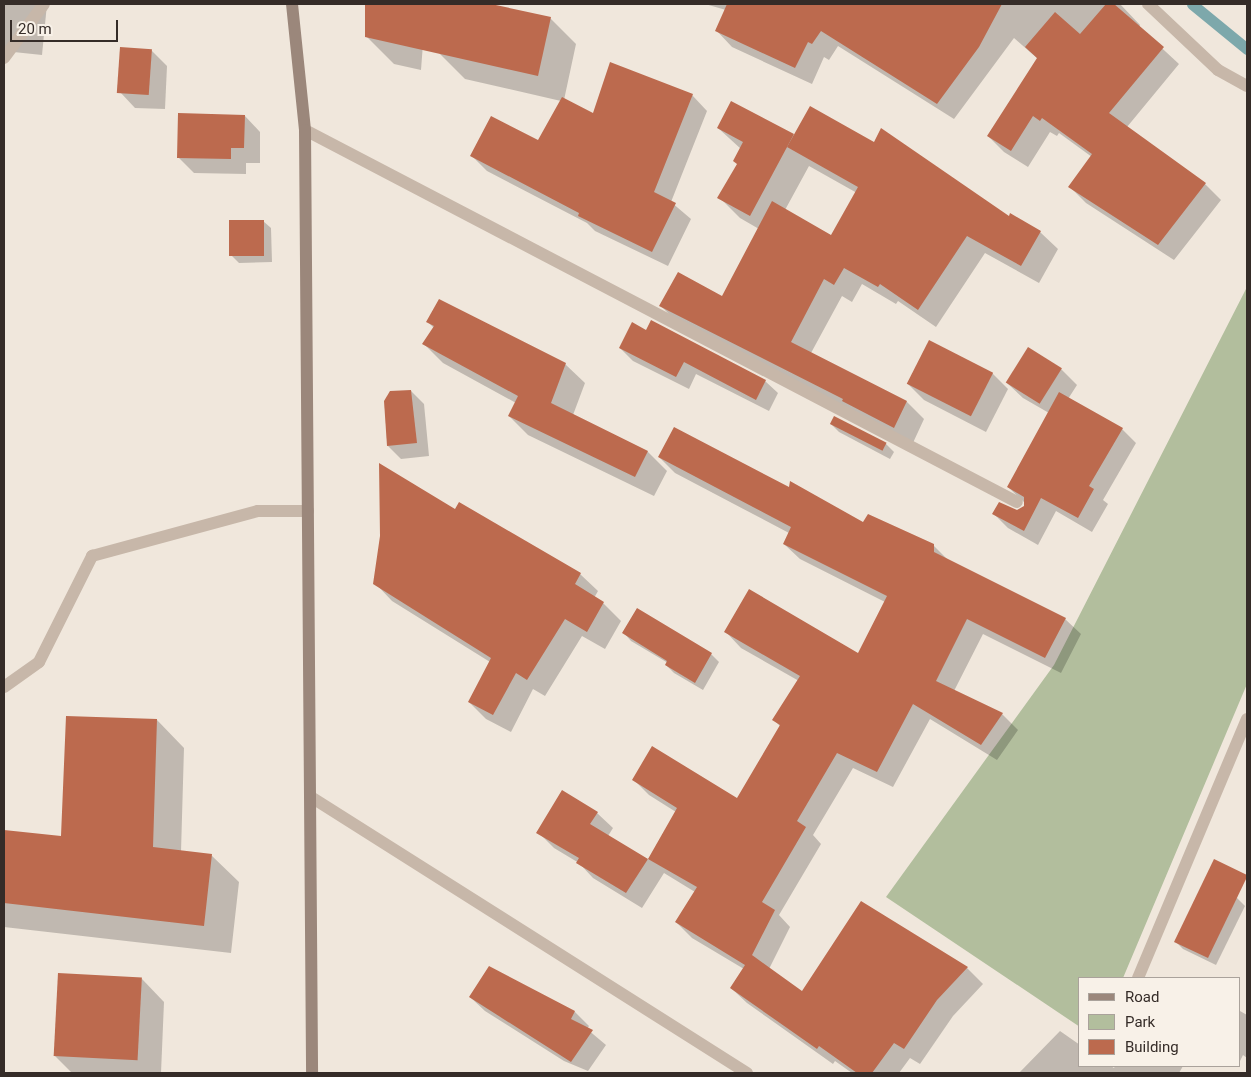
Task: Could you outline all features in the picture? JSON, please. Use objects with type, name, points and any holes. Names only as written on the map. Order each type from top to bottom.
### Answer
[{"type":"main road","points":[[292,4],[306,130],[312,1073]]},
{"type":"street","points":[[4,58],[44,4]]},
{"type":"street","points":[[1148,4],[1218,70],[1247,86]]},
{"type":"street","points":[[306,130],[1017,502]]},
{"type":"street","points":[[4,687],[39,662],[92,556],[258,511],[308,511]]},
{"type":"street","points":[[1138,977],[1247,719]]},
{"type":"street","points":[[311,797],[747,1073]]},
{"type":"green space","points":[[1247,287],[1247,684],[1123,977],[1078,977],[1078,1026],[886,897],[1054,665]]},
{"type":"building","points":[[365,4],[491,4],[551,17],[538,76],[365,37]]},
{"type":"building","points":[[727,4],[1002,4],[979,47],[937,104],[821,31],[812,44],[808,42],[795,68],[715,31]]},
{"type":"building","points":[[1106,4],[1114,4],[1164,47],[1109,113],[1206,183],[1158,245],[1068,187],[1092,154],[1042,118],[1040,121],[1033,116],[1011,151],[987,136],[1037,58],[1025,47],[1055,12],[1080,34]]},
{"type":"building","points":[[120,47],[152,49],[149,95],[117,93]]},
{"type":"building","points":[[610,62],[693,94],[654,192],[676,203],[652,252],[578,216],[579,213],[470,156],[491,116],[538,140],[562,97],[593,113]]},
{"type":"building","points":[[731,101],[794,134],[750,216],[717,198],[737,164],[733,161],[743,142],[717,128]]},
{"type":"building","points":[[810,106],[874,142],[881,128],[1009,216],[1010,213],[1041,231],[1021,266],[967,236],[918,310],[880,284],[878,287],[844,268],[834,285],[824,279],[791,342],[907,401],[894,428],[842,401],[843,399],[659,306],[678,272],[722,296],[772,201],[831,235],[858,187],[787,147]]},
{"type":"building","points":[[178,113],[245,115],[244,148],[231,148],[231,159],[177,158]]},
{"type":"building","points":[[229,220],[264,220],[264,256],[229,256]]},
{"type":"building","points":[[439,299],[566,363],[551,403],[648,451],[635,477],[508,416],[518,396],[422,344],[434,326],[426,322]]},
{"type":"building","points":[[651,320],[766,380],[756,400],[684,362],[676,377],[619,348],[632,322],[646,330]]},
{"type":"building","points":[[929,340],[993,373],[971,416],[907,384]]},
{"type":"building","points":[[1028,347],[1062,368],[1040,404],[1006,383]]},
{"type":"building","points":[[411,390],[417,443],[387,446],[384,401],[390,391]]},
{"type":"building","points":[[1059,392],[1123,428],[1089,486],[1094,489],[1078,518],[1041,498],[1024,531],[992,514],[999,502],[1017,510],[1024,506],[1024,497],[1007,487]]},
{"type":"building","points":[[834,416],[887,443],[882,451],[830,424]]},
{"type":"building","points":[[674,427],[789,487],[790,481],[863,522],[868,514],[934,544],[934,552],[1066,618],[1045,658],[967,619],[936,681],[1003,713],[981,745],[913,704],[877,772],[837,753],[797,821],[806,827],[762,902],[775,910],[752,955],[802,991],[861,901],[968,967],[937,1000],[904,1049],[894,1043],[872,1073],[857,1073],[819,1046],[817,1049],[730,988],[745,965],[675,922],[697,887],[648,859],[677,808],[632,780],[652,746],[737,798],[780,725],[772,720],[800,676],[724,632],[749,589],[858,653],[887,596],[783,544],[791,527],[658,457]]},
{"type":"building","points":[[379,463],[455,509],[459,502],[581,573],[575,584],[604,602],[587,632],[565,619],[527,680],[516,673],[493,715],[468,702],[491,658],[373,584],[380,536]]},
{"type":"building","points":[[637,608],[712,653],[695,683],[665,665],[667,661],[622,633]]},
{"type":"building","points":[[66,716],[157,719],[153,847],[212,854],[204,926],[4,903],[4,830],[61,836]]},
{"type":"building","points":[[562,790],[598,812],[590,824],[648,859],[626,893],[576,863],[579,858],[536,833]]},
{"type":"building","points":[[1214,859],[1247,875],[1247,877],[1208,958],[1174,942]]},
{"type":"building","points":[[489,966],[575,1011],[571,1019],[593,1030],[571,1062],[469,997]]},
{"type":"building","points":[[58,973],[142,977],[138,1060],[54,1056]]},
{"type":"waterway","points":[[1192,4],[1247,49]]}]
